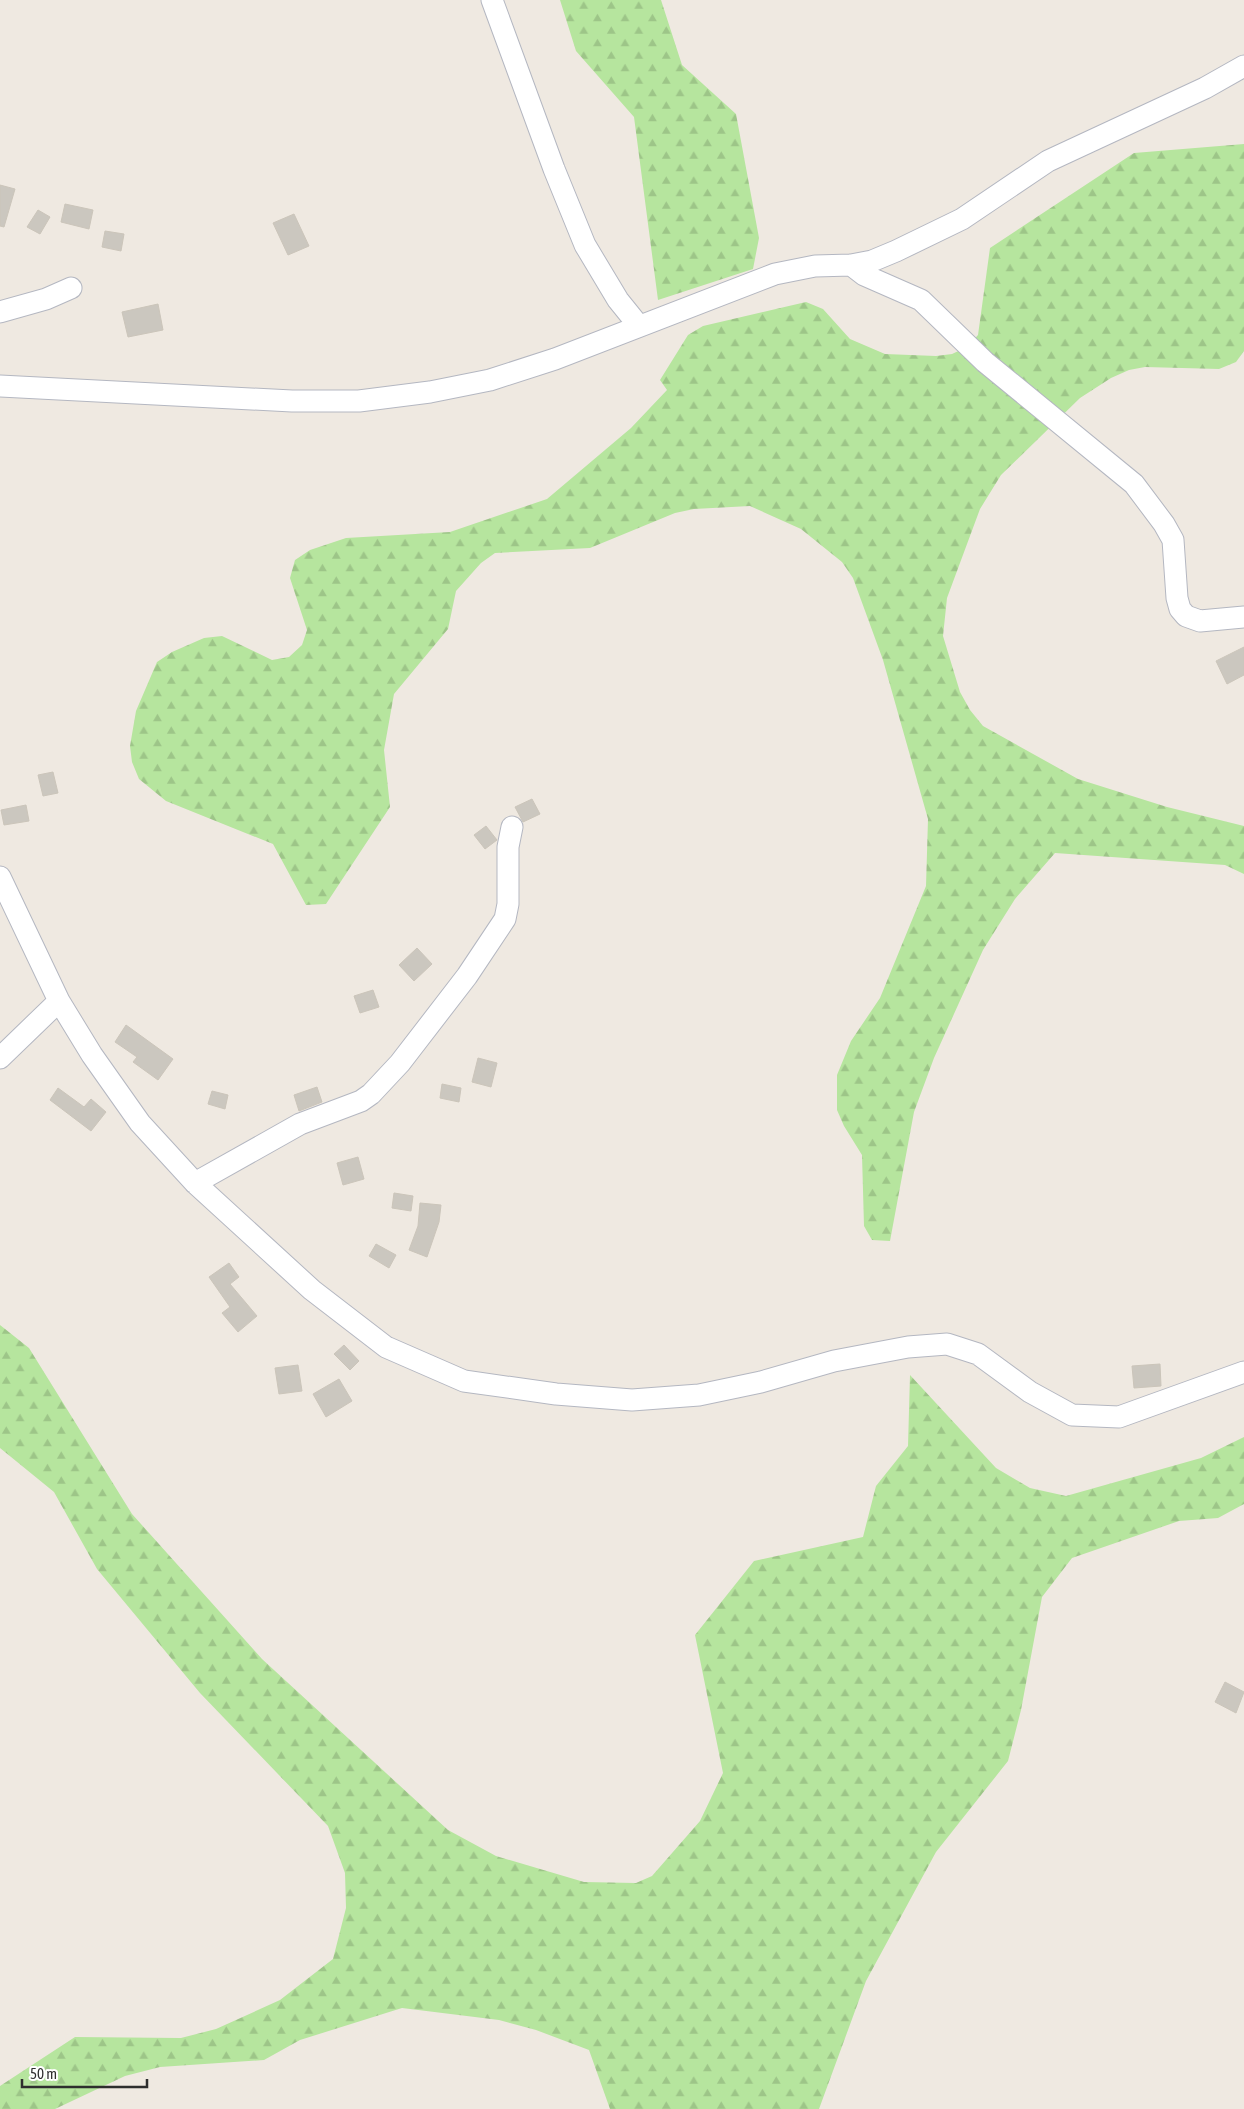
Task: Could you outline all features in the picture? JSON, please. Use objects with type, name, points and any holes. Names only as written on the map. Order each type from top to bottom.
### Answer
[{"type":"street","points":[[492,0],[554,169],[586,245],[618,300],[639,326]]},
{"type":"street","points":[[0,386],[292,401],[359,401],[430,392],[490,380],[555,359],[775,274],[815,266],[851,265],[872,261],[962,219],[1048,162],[1197,92],[1244,66]]},
{"type":"street","points":[[851,265],[864,275],[921,300],[985,362],[1134,484],[1164,524],[1173,540],[1177,598],[1180,609],[1186,616],[1200,621],[1244,617]]},
{"type":"street","points":[[0,312],[71,288]]},
{"type":"street","points":[[195,1183],[300,1124],[361,1101],[371,1094],[400,1062],[467,976],[505,919],[508,904],[508,847],[512,827]]},
{"type":"street","points":[[0,877],[59,1001],[92,1055],[140,1123],[195,1183],[312,1290],[386,1347],[464,1381],[585,1397],[632,1400],[670,1398],[699,1395],[834,1361],[899,1348],[947,1344],[978,1354],[1030,1392],[1072,1415],[1119,1417],[1244,1372]]},
{"type":"street","points":[[0,1058],[59,1001]]},
{"type":"green space","points":[[560,0],[661,0],[682,65],[736,114],[759,238],[753,269],[658,300],[634,117],[576,51]]},
{"type":"green space","points":[[1244,144],[1244,351],[1236,362],[1219,369],[1145,367],[1129,370],[1111,378],[1080,398],[1001,475],[980,509],[947,598],[943,636],[960,692],[970,710],[983,726],[1078,779],[1167,807],[1244,826],[1244,874],[1225,865],[1055,853],[1015,899],[983,950],[934,1058],[914,1112],[890,1241],[872,1240],[864,1226],[862,1155],[844,1126],[837,1110],[837,1075],[851,1041],[880,998],[926,886],[928,819],[883,660],[853,578],[842,562],[801,529],[750,506],[694,509],[675,513],[590,548],[495,553],[481,563],[456,591],[448,629],[394,694],[384,750],[390,807],[326,904],[306,905],[273,844],[166,801],[139,779],[132,762],[130,746],[136,711],[157,662],[172,652],[204,638],[222,636],[272,660],[289,657],[302,645],[307,630],[290,578],[295,560],[310,550],[346,538],[450,532],[547,499],[631,428],[667,390],[660,380],[688,335],[703,326],[806,302],[823,309],[850,339],[885,354],[936,356],[952,354],[967,347],[978,335],[990,248],[1134,153]]},
{"type":"green space","points":[[0,1325],[29,1348],[132,1514],[262,1659],[448,1830],[496,1856],[584,1882],[636,1883],[652,1876],[700,1821],[723,1773],[695,1635],[754,1561],[863,1537],[876,1486],[908,1446],[910,1375],[996,1468],[1030,1488],[1066,1496],[1201,1458],[1244,1437],[1244,1504],[1218,1518],[1179,1521],[1072,1558],[1042,1597],[1021,1710],[1008,1761],[936,1852],[866,1981],[819,2109],[610,2109],[589,2050],[536,2030],[499,2020],[402,2008],[300,2040],[264,2060],[160,2067],[125,2076],[55,2109],[0,2109],[0,2086],[75,2037],[181,2038],[216,2029],[280,2000],[333,1959],[346,1908],[345,1873],[328,1826],[200,1693],[97,1569],[54,1492],[0,1448]]},
{"type":"building","points":[[0,185],[15,189],[4,227],[0,226]]},
{"type":"building","points":[[65,204],[93,210],[89,229],[61,222]]},
{"type":"building","points":[[38,210],[50,217],[40,234],[27,227]]},
{"type":"building","points":[[294,214],[309,246],[288,255],[273,223]]},
{"type":"building","points":[[105,231],[124,234],[121,251],[102,247]]},
{"type":"building","points":[[158,304],[163,330],[128,337],[122,312]]},
{"type":"building","points":[[1244,647],[1244,675],[1227,684],[1216,661]]},
{"type":"building","points":[[53,772],[58,793],[43,796],[38,775]]},
{"type":"building","points":[[532,799],[540,814],[523,822],[515,807]]},
{"type":"building","points":[[26,805],[29,821],[4,825],[1,810]]},
{"type":"building","points":[[486,826],[497,840],[485,849],[474,835]]},
{"type":"building","points":[[417,948],[432,964],[414,981],[399,965]]},
{"type":"building","points":[[373,990],[379,1007],[360,1013],[354,996]]},
{"type":"building","points":[[126,1025],[173,1059],[158,1080],[133,1062],[137,1057],[115,1042]]},
{"type":"building","points":[[478,1058],[497,1063],[491,1087],[472,1082]]},
{"type":"building","points":[[442,1084],[461,1088],[459,1102],[440,1098]]},
{"type":"building","points":[[317,1087],[322,1102],[299,1111],[294,1095]]},
{"type":"building","points":[[58,1088],[84,1107],[91,1099],[106,1112],[91,1131],[50,1100]]},
{"type":"building","points":[[212,1091],[228,1095],[225,1109],[208,1104]]},
{"type":"building","points":[[358,1157],[364,1179],[343,1185],[337,1163]]},
{"type":"building","points":[[394,1193],[413,1196],[411,1211],[392,1208]]},
{"type":"building","points":[[420,1203],[441,1205],[439,1222],[427,1257],[409,1250],[418,1226]]},
{"type":"building","points":[[376,1244],[396,1255],[389,1268],[369,1256]]},
{"type":"building","points":[[229,1263],[239,1277],[230,1284],[257,1316],[238,1332],[222,1313],[230,1307],[209,1277]]},
{"type":"building","points":[[344,1345],[359,1361],[350,1370],[334,1354]]},
{"type":"building","points":[[1160,1364],[1161,1386],[1134,1388],[1132,1366]]},
{"type":"building","points":[[298,1365],[302,1391],[279,1394],[275,1368]]},
{"type":"building","points":[[339,1379],[352,1401],[326,1417],[313,1394]]},
{"type":"building","points":[[1225,1682],[1244,1692],[1236,1713],[1215,1702]]}]
